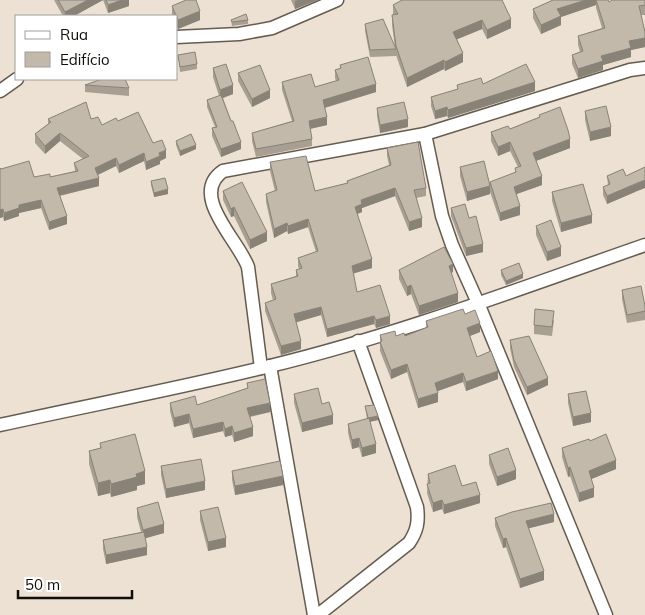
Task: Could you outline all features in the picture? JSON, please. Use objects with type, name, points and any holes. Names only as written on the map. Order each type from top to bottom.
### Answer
[{"type":"street","points":[[178,37],[239,34],[272,28],[337,0]]},
{"type":"street","points":[[358,341],[417,507],[418,527],[409,544],[316,615],[265,367],[248,267],[216,214],[211,198],[212,183],[216,176],[223,171],[425,134],[630,70],[645,68]]},
{"type":"street","points":[[0,90],[15,80]]},
{"type":"street","points":[[425,134],[442,216],[452,245],[478,303],[606,615]]},
{"type":"street","points":[[0,424],[265,367],[358,341],[478,303],[645,245]]},
{"type":"building","points":[[58,0],[88,0],[65,12]]},
{"type":"building","points":[[106,0],[122,0],[108,5]]},
{"type":"building","points":[[186,0],[196,0],[200,11],[178,20],[178,15],[176,15],[172,6]]},
{"type":"building","points":[[402,0],[502,0],[511,19],[487,30],[482,20],[453,32],[463,53],[407,78],[396,46],[392,15],[398,14],[393,5]]},
{"type":"building","points":[[553,0],[586,0],[557,9],[561,16],[541,25],[533,9]]},
{"type":"building","points":[[596,0],[608,0],[609,2],[612,0],[645,0],[645,5],[639,6],[645,38],[629,41],[631,48],[601,56],[603,61],[578,69],[572,55],[583,51],[578,36],[605,28]]},
{"type":"building","points":[[246,14],[248,20],[232,22],[231,20]]},
{"type":"building","points":[[383,19],[396,49],[370,50],[365,24]]},
{"type":"building","points":[[195,52],[197,64],[180,67],[178,55]]},
{"type":"building","points":[[368,57],[376,84],[323,100],[327,117],[309,121],[312,139],[256,149],[252,133],[294,121],[282,82],[311,74],[315,87],[339,80],[335,70],[341,68],[340,65]]},
{"type":"building","points":[[226,64],[233,85],[220,90],[213,68]]},
{"type":"building","points":[[526,64],[535,82],[448,110],[447,107],[435,111],[431,97],[458,89],[457,85],[481,78],[483,84]]},
{"type":"building","points":[[260,65],[270,90],[252,99],[238,73]]},
{"type":"building","points":[[99,80],[125,80],[129,88],[85,85]]},
{"type":"building","points":[[221,95],[241,142],[221,149],[212,128],[217,127],[207,100]]},
{"type":"building","points":[[86,102],[91,119],[98,117],[102,125],[116,118],[118,121],[138,112],[153,143],[162,140],[166,150],[159,153],[160,156],[146,162],[144,153],[119,165],[116,158],[95,168],[99,178],[57,188],[67,216],[49,222],[41,200],[19,205],[19,208],[4,213],[3,209],[0,210],[0,168],[29,161],[34,177],[50,174],[50,177],[78,171],[74,163],[89,156],[60,133],[45,146],[35,134],[51,122],[48,119]]},
{"type":"building","points":[[404,102],[408,119],[380,125],[377,108]]},
{"type":"building","points":[[606,106],[611,127],[590,132],[585,111]]},
{"type":"building","points":[[560,107],[570,139],[533,153],[542,176],[514,187],[520,206],[500,213],[490,182],[516,172],[515,168],[521,166],[510,142],[498,147],[491,132],[508,126],[510,129]]},
{"type":"building","points":[[191,134],[196,145],[180,151],[176,141]]},
{"type":"building","points":[[418,142],[426,188],[414,190],[422,218],[409,222],[395,188],[361,200],[362,204],[355,207],[372,259],[352,266],[357,292],[380,285],[390,316],[376,320],[374,316],[327,329],[321,307],[294,314],[301,341],[281,346],[265,303],[276,299],[271,284],[298,276],[296,270],[302,268],[298,258],[318,251],[308,219],[288,226],[287,223],[274,229],[266,194],[277,190],[270,162],[306,156],[315,191],[348,183],[347,181],[391,165],[387,148]]},
{"type":"building","points":[[484,161],[490,186],[467,192],[460,167]]},
{"type":"building","points":[[645,167],[645,180],[607,196],[603,187],[610,184],[607,176],[623,169],[626,176]]},
{"type":"building","points":[[165,178],[168,189],[154,193],[151,181]]},
{"type":"building","points":[[242,182],[267,232],[250,240],[234,207],[231,209],[223,191]]},
{"type":"building","points":[[583,184],[592,215],[561,223],[552,192]]},
{"type":"building","points":[[465,204],[469,218],[476,216],[483,244],[466,248],[451,208]]},
{"type":"building","points":[[551,220],[561,247],[547,252],[536,226]]},
{"type":"building","points":[[444,247],[453,264],[449,266],[458,293],[419,306],[411,285],[407,287],[399,270]]},
{"type":"building","points":[[519,263],[523,274],[506,281],[501,270]]},
{"type":"building","points":[[641,286],[645,311],[627,315],[622,290]]},
{"type":"building","points":[[463,309],[465,314],[475,310],[480,323],[467,328],[477,357],[491,351],[498,371],[466,382],[463,373],[435,383],[438,393],[418,399],[407,364],[391,370],[380,342],[382,341],[380,335],[395,331],[396,336],[404,333],[405,336],[428,327],[426,321]]},
{"type":"building","points":[[535,309],[554,311],[552,327],[534,325]]},
{"type":"building","points":[[529,336],[548,378],[527,387],[514,360],[510,340]]},
{"type":"building","points":[[265,379],[270,403],[247,408],[253,427],[234,433],[232,426],[225,429],[223,422],[193,429],[189,414],[174,418],[170,403],[195,396],[197,405],[248,388],[247,383]]},
{"type":"building","points":[[318,388],[322,404],[329,402],[333,415],[302,423],[294,394]]},
{"type":"building","points":[[586,391],[591,413],[573,417],[568,394]]},
{"type":"building","points":[[374,405],[378,416],[368,418],[365,406]]},
{"type":"building","points":[[369,418],[376,444],[362,448],[359,438],[352,440],[348,424]]},
{"type":"building","points":[[135,434],[145,471],[136,474],[137,477],[111,484],[110,480],[98,483],[89,451],[101,448],[100,443]]},
{"type":"building","points":[[606,434],[616,460],[589,471],[594,488],[579,493],[562,448],[589,439],[590,441]]},
{"type":"building","points":[[508,448],[516,470],[497,477],[489,455]]},
{"type":"building","points":[[201,459],[205,481],[166,489],[161,466]]},
{"type":"building","points":[[280,461],[283,476],[235,486],[232,471]]},
{"type":"building","points":[[455,465],[462,486],[476,482],[480,495],[444,505],[442,500],[433,503],[427,484],[430,483],[428,474]]},
{"type":"building","points":[[158,502],[164,524],[143,530],[137,508]]},
{"type":"building","points":[[551,503],[554,514],[526,521],[544,571],[520,579],[506,538],[503,539],[495,518]]},
{"type":"building","points":[[218,507],[226,538],[208,542],[200,511]]},
{"type":"building","points":[[144,532],[147,547],[106,555],[103,540]]}]
